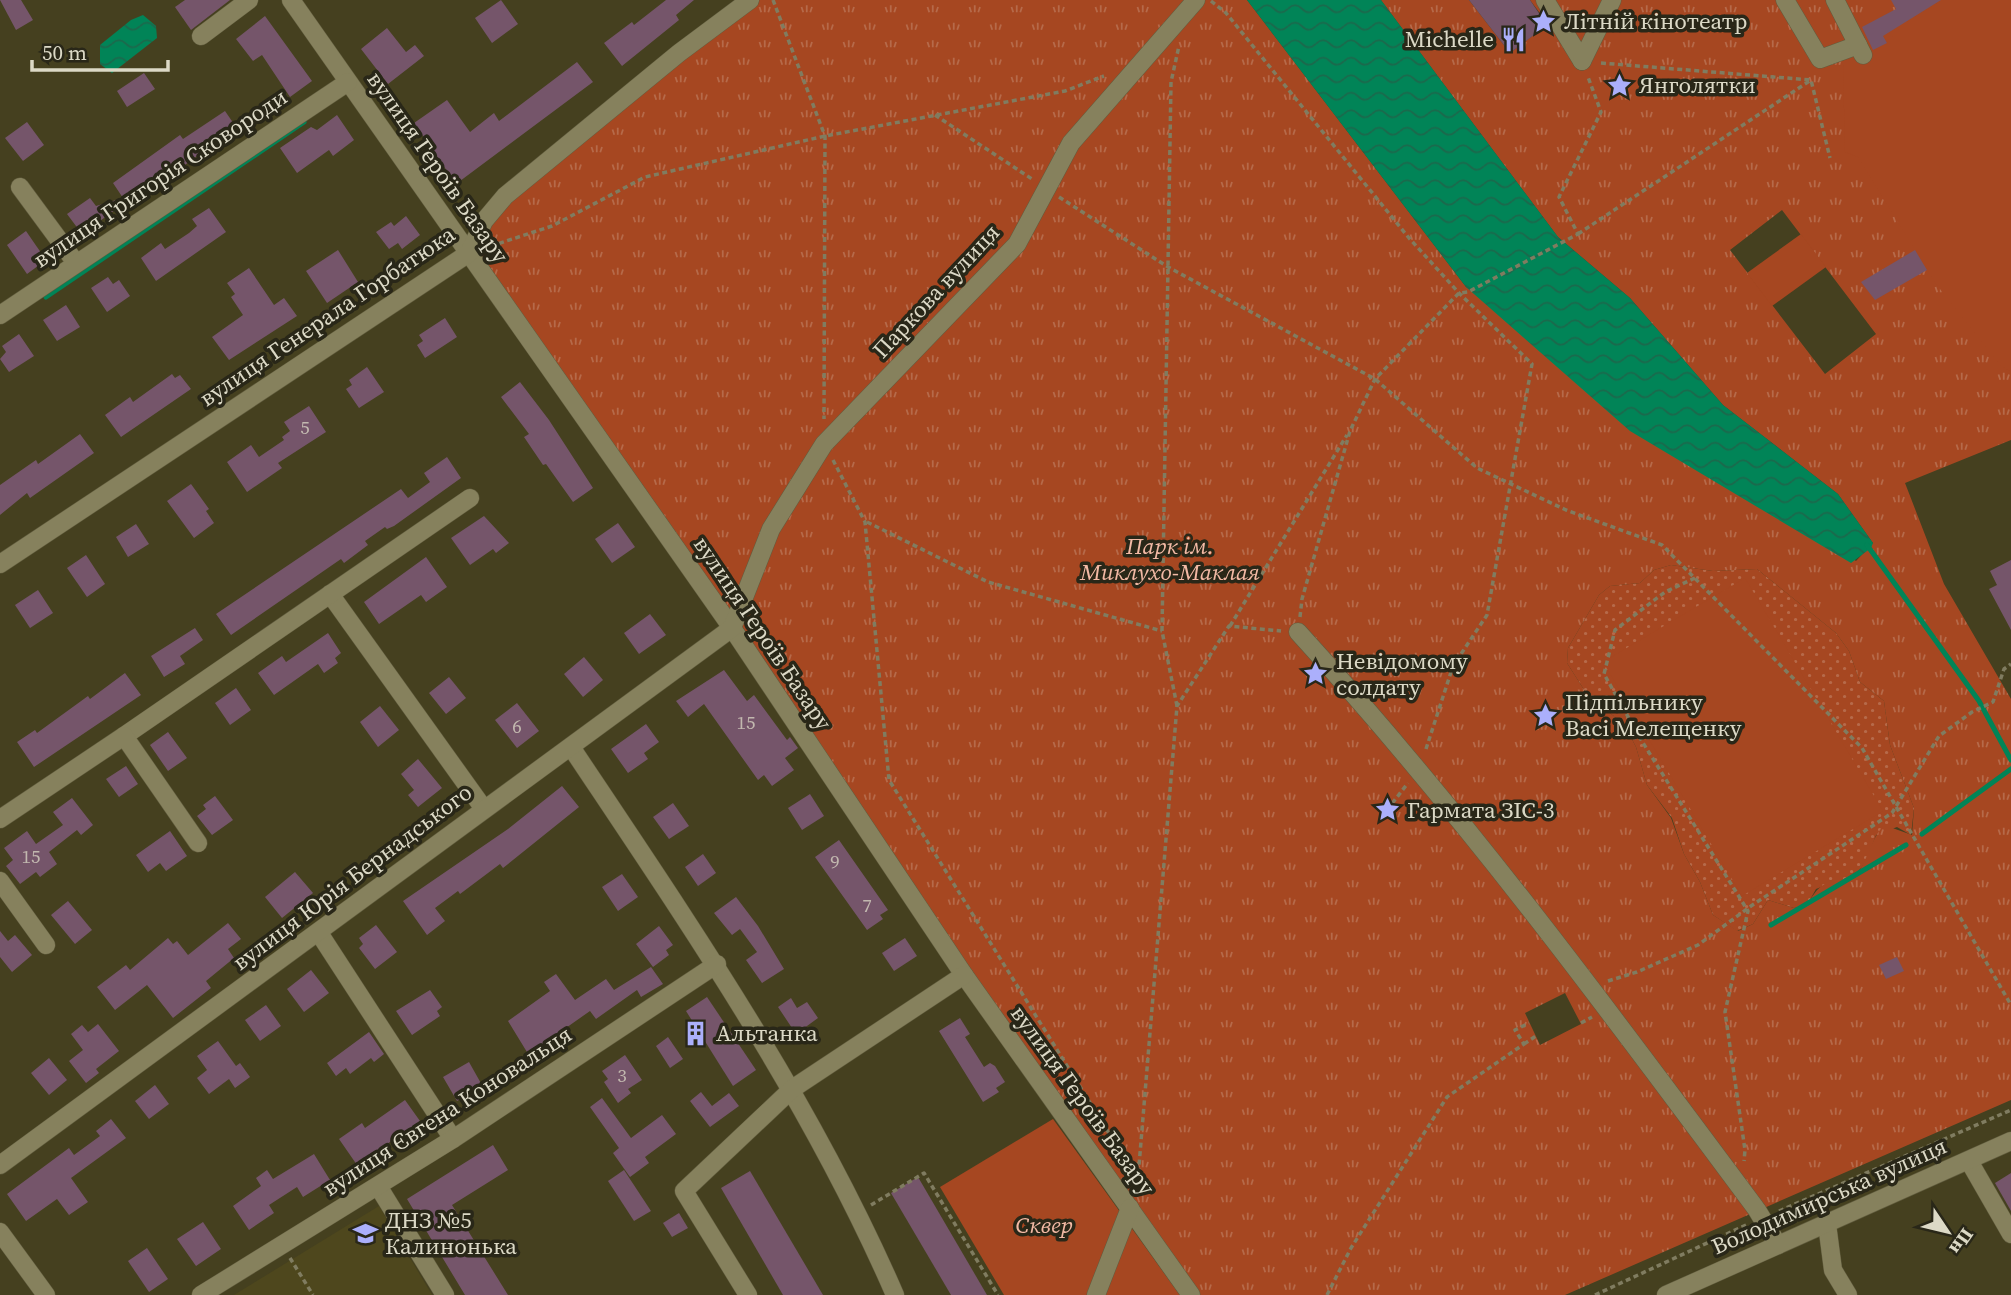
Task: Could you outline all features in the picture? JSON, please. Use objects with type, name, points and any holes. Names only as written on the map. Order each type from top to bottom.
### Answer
[{"type":"street","points":[[201,36],[249,0]]},
{"type":"street","name":"вулиця Героїв Базару","points":[[291,0],[732,628],[964,975],[1191,1295]]},
{"type":"street","name":"вулиця Генерала Горбатюка","points":[[0,564],[469,254],[484,221],[505,196],[679,53],[750,0]]},
{"type":"street","points":[[1545,0],[1582,61]]},
{"type":"street","points":[[1582,61],[1612,0]]},
{"type":"street","points":[[1785,0],[1819,59],[1861,50],[1835,0]]},
{"type":"street","name":"Паркова вулиця","points":[[732,628],[771,529],[824,444],[1017,244],[1071,143],[1191,6]]},
{"type":"street","name":"вулиця Григорія Сковороди","points":[[0,315],[348,82]]},
{"type":"street","points":[[20,187],[76,263]]},
{"type":"street","points":[[0,819],[470,498]]},
{"type":"street","points":[[330,594],[484,809]]},
{"type":"street","name":"вулиця Юрія Бернадського","points":[[0,1165],[732,628]]},
{"type":"street","points":[[1298,632],[1420,769],[1589,986],[1762,1218],[1778,1245]]},
{"type":"street","points":[[124,736],[198,844]]},
{"type":"street","points":[[571,747],[716,964],[792,1089],[857,1213],[895,1295]]},
{"type":"street","points":[[0,881],[47,945]]},
{"type":"street","points":[[319,933],[453,1139]]},
{"type":"street","name":"вулиця Євгена Коновальця","points":[[201,1295],[453,1139],[716,964]]},
{"type":"street","points":[[748,1295],[684,1191],[792,1089],[964,975]]},
{"type":"street","name":"Володимирська вулиця","points":[[1666,1295],[2011,1141]]},
{"type":"street","points":[[1969,1161],[2011,1234]]},
{"type":"street","points":[[378,1186],[445,1295]]},
{"type":"street","points":[[1096,1295],[1130,1208]]},
{"type":"street","points":[[1827,1224],[1833,1270],[1848,1295]]},
{"type":"street","points":[[0,1233],[46,1295]]},
{"type":"path","points":[[773,0],[825,136],[824,444],[866,522],[889,780],[1140,1183]]},
{"type":"path","points":[[1209,0],[1226,13],[1409,238],[1459,293],[1532,364],[1487,615],[1453,666],[1420,769],[1387,810]]},
{"type":"path","points":[[1130,1208],[1140,1183],[1177,706],[1162,631],[1171,82],[1191,6]]},
{"type":"path","points":[[1819,59],[1811,80],[1830,158]]},
{"type":"path","points":[[1578,234],[1559,197],[1601,112],[1582,61],[1811,80]]},
{"type":"path","points":[[469,254],[552,226],[645,177],[825,136],[1065,91],[1142,62]]},
{"type":"path","points":[[1177,706],[1350,430],[1375,379],[1459,293],[1468,292],[1578,234],[1811,80]]},
{"type":"path","points":[[935,116],[1168,267],[1375,379],[1477,468],[1566,510],[1662,545],[1862,748],[2011,1005]]},
{"type":"path","points":[[1302,598],[1350,430]]},
{"type":"path","points":[[866,522],[988,582],[1162,631]]},
{"type":"path","points":[[1695,578],[1665,592],[1615,630],[1604,674],[1748,911],[1725,1012],[1745,1150],[1740,1188]]},
{"type":"path","points":[[1229,626],[1298,632]]},
{"type":"path","points":[[1589,986],[1637,972],[1699,945],[1892,813],[1939,736],[1972,712],[1993,702],[2004,669],[2011,664]]},
{"type":"path","points":[[1581,1023],[1595,1015]]},
{"type":"path","points":[[1524,1044],[1516,1030],[1530,1023]]},
{"type":"path","points":[[1327,1295],[1351,1248],[1447,1097],[1536,1036]]},
{"type":"path","points":[[1595,1295],[1762,1218],[2011,1110]]},
{"type":"path","points":[[857,1213],[924,1173],[998,1295]]},
{"type":"path","points":[[281,1245],[313,1295]]},
{"type":"shaded area","name":"ДНЗ №5 Калинонька","points":[[379,1206],[432,1295],[234,1295]]},
{"type":"green space","name":"Парк ім. Миклухо-Маклая","points":[[750,0],[1247,0],[1466,287],[1856,561],[1873,543],[1838,494],[1723,405],[1630,298],[1558,237],[1381,0],[1469,0],[1510,53],[1548,24],[1530,0],[2011,0],[2011,440],[1905,483],[1944,584],[2011,699],[2011,1100],[1565,1295],[1192,1295],[472,250],[484,221]],"holes":[[[1782,210],[1876,334],[1825,374],[1730,250]],[[1671,565],[1713,571],[1757,569],[1836,633],[1849,651],[1860,682],[1884,701],[1890,745],[1914,808],[1912,835],[1884,825],[1855,877],[1826,883],[1817,890],[1807,905],[1794,908],[1768,900],[1753,924],[1738,931],[1713,915],[1700,882],[1684,854],[1671,818],[1647,785],[1636,747],[1624,724],[1588,696],[1567,663],[1568,648],[1599,595],[1610,586],[1640,583],[1654,570]],[[1565,993],[1581,1024],[1540,1045],[1525,1013]]]},
{"type":"green space","points":[[1941,0],[2011,0],[2011,372],[2001,366],[1936,284],[1858,157],[1845,152],[1843,65],[1887,43],[1904,23]]},
{"type":"green space","points":[[1801,234],[1826,267],[1772,306],[1747,273]]},
{"type":"green space","points":[[1671,565],[1713,571],[1757,569],[1836,633],[1849,651],[1860,682],[1884,701],[1890,745],[1914,808],[1911,835],[1897,827],[1876,835],[1866,860],[1856,873],[1816,889],[1807,905],[1794,908],[1768,900],[1753,924],[1737,931],[1713,915],[1700,882],[1684,854],[1672,818],[1647,785],[1636,747],[1624,724],[1588,696],[1567,663],[1568,648],[1599,595],[1610,586],[1640,583],[1654,570]]},
{"type":"green space","points":[[1745,578],[1883,811],[1742,896],[1603,662]]},
{"type":"green space","name":"Сквер","points":[[1053,1119],[1180,1295],[1004,1295],[940,1187]]},
{"type":"water","points":[[1247,0],[1381,0],[1558,237],[1630,298],[1723,405],[1838,494],[1873,543],[1871,548],[1851,563],[1630,431],[1466,287]]},
{"type":"water","points":[[143,15],[156,26],[157,38],[112,73],[100,64],[100,45],[131,20]]},
{"type":"building","points":[[0,0],[21,0],[33,20],[16,30]]},
{"type":"building","points":[[185,0],[230,0],[191,30],[175,7]]},
{"type":"building","points":[[501,0],[518,24],[492,43],[475,18]]},
{"type":"building","points":[[666,0],[694,0],[676,15],[679,20],[622,66],[604,43],[632,22],[634,25]]},
{"type":"building","name":"Michelle","points":[[1469,0],[1530,0],[1547,25],[1510,53]]},
{"type":"building","points":[[1891,0],[1941,0],[1883,36],[1887,43],[1873,50],[1862,27],[1896,9]]},
{"type":"building","points":[[265,16],[312,81],[290,97],[262,55],[253,61],[236,39]]},
{"type":"building","points":[[387,28],[406,52],[415,45],[424,56],[388,84],[361,49]]},
{"type":"building","points":[[577,62],[593,82],[456,184],[414,123],[447,100],[470,132],[494,113],[499,121]]},
{"type":"building","points":[[144,73],[155,89],[127,107],[117,91]]},
{"type":"building","points":[[225,111],[236,127],[230,131],[233,135],[218,145],[216,142],[174,173],[170,169],[143,189],[146,192],[128,205],[126,202],[82,234],[67,214],[90,198],[96,206],[123,198],[113,183],[180,135],[183,139]]},
{"type":"building","points":[[337,115],[354,140],[333,156],[329,150],[297,173],[280,148],[311,127],[317,130]]},
{"type":"building","points":[[27,122],[44,145],[23,161],[5,138]]},
{"type":"building","points":[[209,208],[226,232],[156,281],[141,258],[161,243],[165,249],[189,233],[197,226],[192,219]]},
{"type":"building","points":[[406,216],[420,235],[402,249],[398,243],[389,249],[376,232],[391,222],[394,226]]},
{"type":"building","points":[[26,231],[46,260],[27,274],[7,245]]},
{"type":"building","points":[[338,250],[358,282],[327,303],[306,271]]},
{"type":"building","points":[[1915,250],[1927,270],[1875,300],[1861,282]]},
{"type":"building","points":[[249,268],[274,305],[284,298],[297,316],[229,360],[212,337],[243,315],[231,297],[235,294],[227,283]]},
{"type":"building","points":[[108,277],[113,284],[119,280],[130,296],[107,312],[91,288]]},
{"type":"building","points":[[66,305],[80,327],[57,341],[43,320]]},
{"type":"building","points":[[445,318],[457,337],[425,358],[417,345],[423,341],[419,335]]},
{"type":"building","points":[[19,334],[34,356],[9,372],[0,359],[6,352],[2,346]]},
{"type":"building","points":[[367,367],[384,392],[359,408],[346,389],[352,385],[349,380]]},
{"type":"building","points":[[172,374],[175,378],[180,375],[191,389],[121,437],[105,415],[130,397],[133,402]]},
{"type":"building","points":[[520,382],[549,420],[593,488],[573,502],[546,464],[543,465],[524,437],[529,434],[501,397]]},
{"type":"building","points":[[309,406],[326,432],[278,463],[282,468],[247,492],[227,462],[251,445],[259,457],[284,440],[282,437],[290,431],[284,422]]},
{"type":"building","points":[[80,434],[94,453],[30,498],[27,493],[0,515],[0,485],[36,460],[38,464]]},
{"type":"building","points":[[447,457],[461,478],[394,526],[387,529],[385,527],[365,541],[368,545],[344,563],[341,559],[231,635],[216,614],[401,489],[408,498],[430,482],[424,473]]},
{"type":"building","points":[[191,484],[209,509],[206,511],[214,523],[194,538],[167,501]]},
{"type":"building","points":[[484,516],[509,543],[496,553],[493,549],[470,565],[451,538]]},
{"type":"building","points":[[618,523],[635,547],[612,563],[595,539]]},
{"type":"building","points":[[136,524],[149,544],[128,557],[116,537]]},
{"type":"building","points":[[86,555],[105,584],[87,597],[67,568]]},
{"type":"building","points":[[426,557],[447,587],[426,602],[421,595],[379,624],[364,602]]},
{"type":"building","points":[[2011,560],[2011,630],[1989,589],[1997,585],[1990,571]]},
{"type":"building","points":[[38,590],[53,613],[30,628],[15,605]]},
{"type":"building","points":[[650,614],[666,635],[639,654],[624,633]]},
{"type":"building","points":[[195,628],[203,640],[180,656],[185,664],[164,677],[151,656]]},
{"type":"building","points":[[328,633],[341,653],[335,658],[338,663],[324,673],[318,664],[274,695],[258,673],[282,656],[286,662]]},
{"type":"building","points":[[584,657],[603,680],[583,697],[564,674]]},
{"type":"building","points":[[724,670],[747,701],[754,695],[787,740],[790,737],[798,748],[785,758],[794,770],[772,786],[764,775],[758,780],[704,704],[688,717],[676,701]]},
{"type":"building","points":[[125,673],[141,695],[34,767],[17,742],[35,730],[37,733]]},
{"type":"building","points":[[449,677],[466,698],[446,714],[429,693]]},
{"type":"building","points":[[236,688],[251,710],[230,725],[215,703]]},
{"type":"building","points":[[517,703],[539,731],[517,748],[495,720]]},
{"type":"building","points":[[380,706],[399,730],[378,747],[360,722]]},
{"type":"building","points":[[646,724],[659,742],[644,753],[648,759],[628,773],[611,749]]},
{"type":"building","points":[[168,732],[187,758],[168,771],[150,745]]},
{"type":"building","points":[[418,759],[442,788],[418,807],[408,795],[414,790],[401,774]]},
{"type":"building","points":[[126,766],[138,784],[119,797],[106,779]]},
{"type":"building","points":[[562,786],[579,807],[503,868],[500,864],[460,894],[458,891],[435,908],[445,921],[427,935],[403,901],[508,829]]},
{"type":"building","points":[[810,794],[824,816],[802,830],[788,808]]},
{"type":"building","points":[[215,796],[233,820],[212,835],[197,816],[206,809],[203,805]]},
{"type":"building","points":[[72,798],[93,825],[81,835],[77,830],[49,852],[57,864],[40,877],[36,872],[20,884],[6,866],[13,860],[4,848],[27,831],[36,844],[63,825],[53,812]]},
{"type":"building","points":[[673,803],[689,826],[669,839],[653,817]]},
{"type":"building","points":[[170,831],[187,856],[166,871],[160,863],[148,872],[136,855]]},
{"type":"building","points":[[839,840],[888,910],[880,915],[883,919],[867,930],[815,857]]},
{"type":"building","points":[[703,854],[716,873],[698,886],[685,867]]},
{"type":"building","points":[[295,872],[313,893],[282,918],[265,897]]},
{"type":"building","points":[[622,874],[638,897],[618,911],[602,887]]},
{"type":"building","points":[[736,897],[758,926],[784,969],[762,983],[746,960],[757,952],[740,929],[732,935],[714,913]]},
{"type":"building","points":[[68,901],[92,930],[75,944],[51,915]]},
{"type":"building","points":[[228,923],[241,939],[228,949],[234,958],[206,981],[211,988],[173,1018],[147,985],[115,1010],[97,987],[126,965],[130,970],[168,938],[173,944],[177,941],[188,955]]},
{"type":"building","points":[[376,925],[397,952],[375,969],[359,948],[363,944],[359,938]]},
{"type":"building","points":[[659,926],[673,945],[666,950],[669,955],[653,967],[636,944]]},
{"type":"building","points":[[0,931],[8,941],[15,935],[32,955],[12,972],[0,957]]},
{"type":"building","points":[[905,938],[917,956],[894,971],[882,953]]},
{"type":"building","points":[[1897,957],[1904,971],[1886,979],[1879,965]]},
{"type":"building","points":[[651,967],[663,984],[641,997],[637,990],[596,1019],[590,1011],[563,1030],[567,1036],[541,1055],[538,1051],[530,1057],[508,1021],[550,991],[544,982],[556,974],[575,1000],[606,979],[614,990]]},
{"type":"building","points":[[311,970],[329,993],[304,1012],[287,989]]},
{"type":"building","points":[[430,990],[442,1007],[437,1011],[440,1016],[412,1035],[396,1011]]},
{"type":"building","points":[[707,997],[756,1070],[733,1086],[686,1011]]},
{"type":"building","points":[[791,998],[797,1008],[807,1002],[818,1018],[796,1034],[778,1007]]},
{"type":"building","points":[[266,1005],[281,1026],[260,1041],[245,1020]]},
{"type":"building","points":[[960,1018],[970,1034],[965,1037],[984,1067],[990,1063],[995,1066],[1005,1082],[996,1088],[999,1092],[983,1102],[939,1031]]},
{"type":"building","points":[[98,1024],[119,1051],[96,1069],[99,1073],[86,1083],[69,1061],[83,1050],[71,1034],[82,1025],[88,1032]]},
{"type":"building","points":[[369,1032],[384,1054],[374,1062],[371,1058],[350,1074],[346,1068],[336,1076],[327,1063]]},
{"type":"building","points":[[668,1037],[683,1059],[670,1068],[656,1046]]},
{"type":"building","points":[[218,1041],[236,1066],[240,1063],[250,1077],[235,1088],[229,1079],[209,1094],[197,1078],[207,1070],[197,1056]]},
{"type":"building","points":[[625,1055],[642,1080],[628,1089],[631,1093],[618,1103],[604,1082],[608,1079],[602,1071]]},
{"type":"building","points":[[49,1058],[67,1080],[49,1095],[31,1073]]},
{"type":"building","points":[[469,1062],[487,1094],[475,1102],[470,1094],[457,1101],[443,1077]]},
{"type":"building","points":[[155,1085],[169,1104],[149,1119],[135,1101]]},
{"type":"building","points":[[701,1092],[712,1106],[729,1093],[739,1106],[710,1127],[690,1101]]},
{"type":"building","points":[[602,1098],[631,1138],[662,1115],[676,1134],[645,1157],[649,1163],[630,1177],[613,1153],[619,1148],[590,1107]]},
{"type":"building","points":[[405,1100],[420,1121],[357,1165],[339,1139],[362,1123],[365,1128]]},
{"type":"building","points":[[111,1119],[126,1138],[71,1178],[88,1202],[69,1215],[57,1199],[26,1221],[7,1194],[69,1148],[74,1155],[100,1136],[96,1131]]},
{"type":"building","points":[[493,1145],[508,1170],[452,1205],[508,1295],[465,1295],[407,1199]]},
{"type":"building","points":[[314,1154],[330,1180],[303,1197],[297,1187],[269,1205],[274,1213],[249,1230],[233,1206],[261,1186],[256,1178],[267,1170],[273,1179]]},
{"type":"building","points":[[624,1170],[651,1211],[634,1221],[608,1181]]},
{"type":"building","points":[[750,1171],[823,1295],[783,1295],[721,1188]]},
{"type":"building","points":[[2011,1173],[2011,1211],[1995,1183]]},
{"type":"building","points":[[918,1177],[987,1295],[951,1295],[891,1193]]},
{"type":"building","points":[[679,1213],[688,1228],[672,1237],[663,1223]]},
{"type":"building","points":[[203,1222],[221,1249],[196,1266],[177,1239]]},
{"type":"building","points":[[147,1248],[168,1279],[149,1292],[128,1261]]},
{"type":"waterway","points":[[46,297],[304,122]]},
{"type":"waterway","points":[[1867,545],[1979,701],[2011,760]]},
{"type":"waterway","points":[[1922,834],[2011,769]]},
{"type":"waterway","points":[[1771,925],[1906,845]]},
{"type":"place","name":"Літній кінотеатр","points":[[1544,21]]},
{"type":"place","name":"Michelle","points":[[1514,39]]},
{"type":"place","name":"Янголятки","points":[[1619,85]]},
{"type":"place","name":"Невідомому солдату","points":[[1316,674]]},
{"type":"place","name":"Підпільнику Васі Мелещенку","points":[[1545,715]]},
{"type":"place","name":"Гармата ЗІС-3","points":[[1387,810]]},
{"type":"place","name":"Альтанка","points":[[696,1033]]},
{"type":"place","name":"ДНЗ №5 Калинонька","points":[[365,1233]]}]
